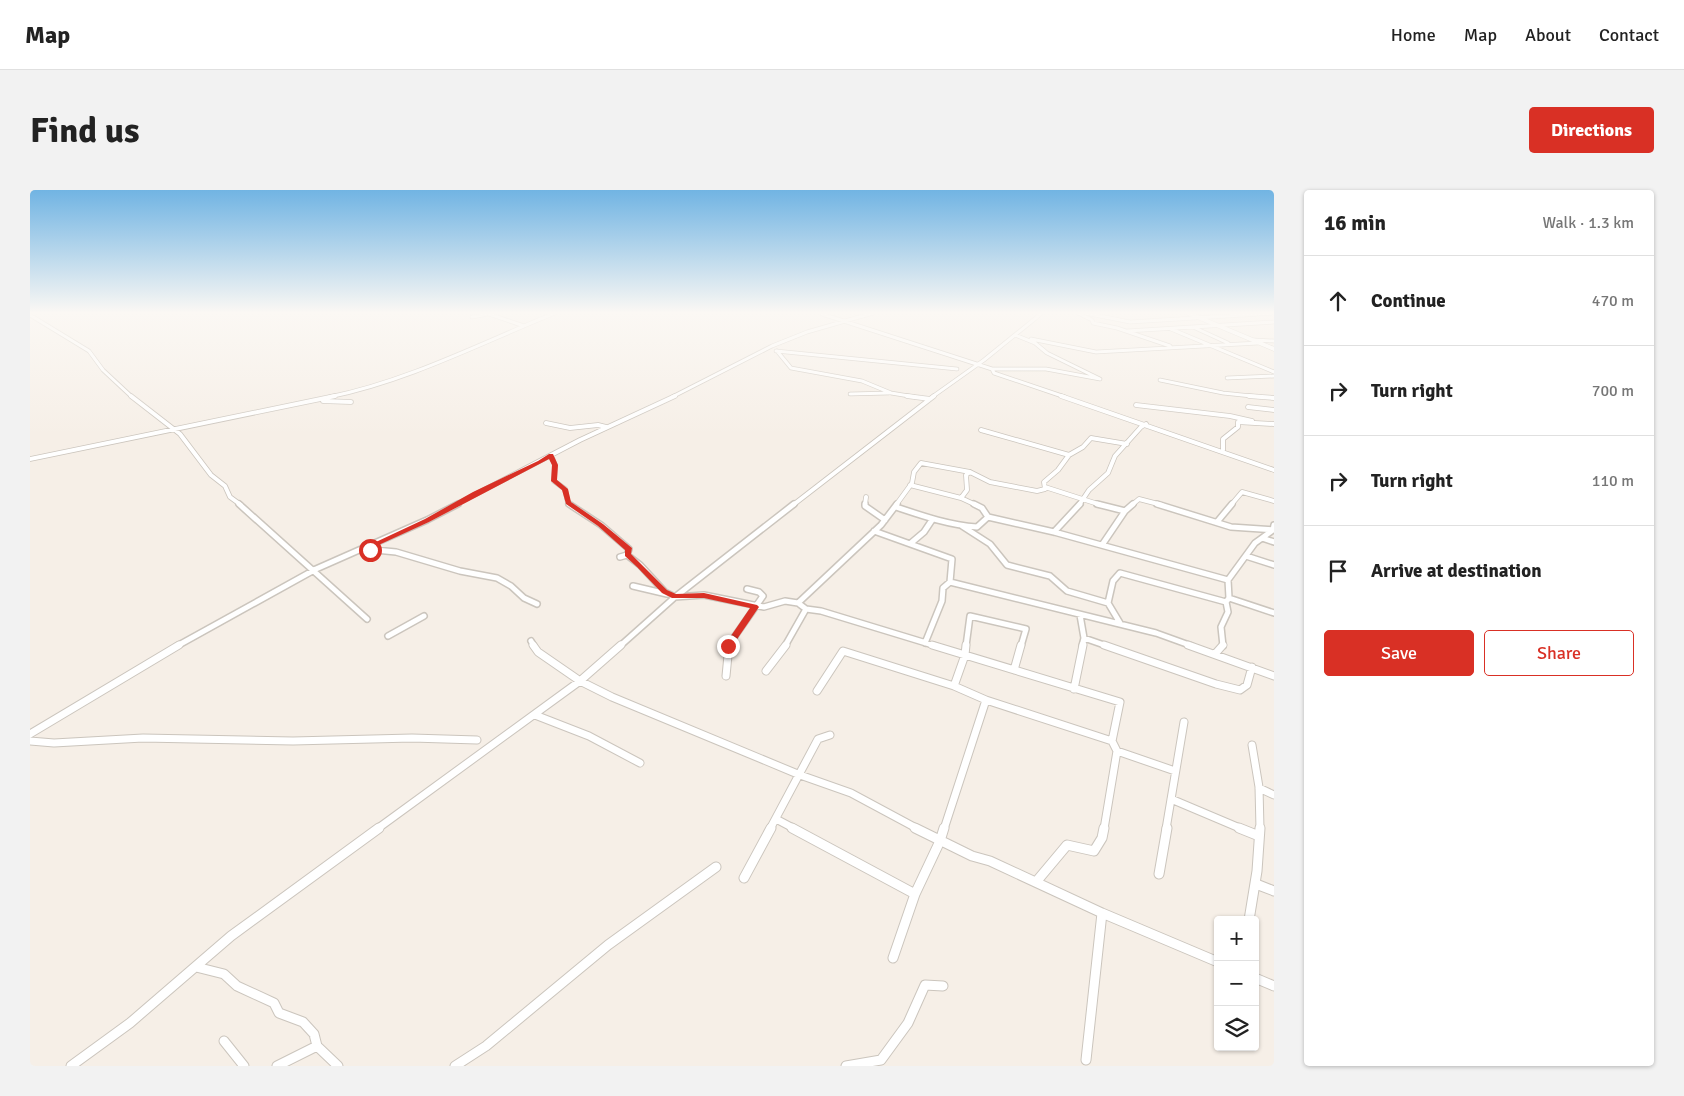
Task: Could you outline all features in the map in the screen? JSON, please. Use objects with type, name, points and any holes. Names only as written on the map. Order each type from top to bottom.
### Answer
[{"type":"street","points":[[91,354],[103,370],[136,401],[174,430],[211,475],[225,486],[230,497],[252,514],[367,619]]},
{"type":"street","points":[[30,459],[315,400],[394,380],[457,354]]},
{"type":"street","points":[[30,734],[182,644],[313,571],[427,520],[606,427],[681,393],[757,354]]},
{"type":"street","points":[[779,354],[791,368],[862,382],[891,393]]},
{"type":"street","points":[[805,354],[894,364],[903,363],[957,368]]},
{"type":"street","points":[[946,354],[992,368],[1048,369],[1100,379],[1049,354]]},
{"type":"street","points":[[70,1066],[130,1023],[231,936],[580,681],[672,595],[992,354]]},
{"type":"street","points":[[1227,354],[1274,375]]},
{"type":"street","points":[[992,368],[994,373],[1223,450],[1274,470]]},
{"type":"street","points":[[1227,378],[1274,375]]},
{"type":"street","points":[[1160,380],[1223,393],[1274,398]]},
{"type":"street","points":[[850,394],[891,393],[930,399]]},
{"type":"street","points":[[315,400],[351,402]]},
{"type":"street","points":[[1136,405],[1238,418],[1252,422]]},
{"type":"street","points":[[1248,407],[1274,410]]},
{"type":"street","points":[[1223,450],[1223,440],[1238,427],[1238,422],[1274,424]]},
{"type":"street","points":[[546,423],[570,428],[606,427]]},
{"type":"street","points":[[1054,532],[1077,508],[1082,498],[1108,473],[1115,456],[1141,427],[1146,424]]},
{"type":"street","points":[[981,430],[1069,455]]},
{"type":"street","points":[[1045,487],[1044,482],[1058,470],[1069,455],[1091,438],[1127,444]]},
{"type":"street","points":[[551,455],[555,465],[554,481],[565,489],[568,503],[601,525],[629,549],[627,555]]},
{"type":"street","points":[[798,603],[885,520],[910,485],[914,472],[922,464],[970,472],[990,482],[1037,491],[1045,489],[1045,487]]},
{"type":"street","points":[[961,498],[968,490],[966,475],[970,472]]},
{"type":"street","points":[[910,485],[961,498],[982,508],[988,517],[1054,532],[1228,580]]},
{"type":"street","points":[[1045,487],[1109,508],[1125,511]]},
{"type":"street","points":[[1217,522],[1242,492],[1274,501]]},
{"type":"street","points":[[866,497],[865,506],[885,520]]},
{"type":"street","points":[[1102,545],[1125,511],[1139,499],[1241,529],[1274,528]]},
{"type":"street","points":[[896,507],[932,520],[962,526],[977,527],[988,517]]},
{"type":"street","points":[[911,543],[924,532],[932,520]]},
{"type":"street","points":[[962,526],[990,544],[1007,565],[1050,576],[1067,591],[1108,603],[1120,623]]},
{"type":"street","points":[[1215,654],[1223,646],[1221,627],[1228,612],[1228,580],[1255,543],[1274,528]]},
{"type":"street","points":[[874,531],[952,559],[950,582],[943,588],[942,601],[925,643]]},
{"type":"street","points":[[1262,538],[1274,542]]},
{"type":"street","points":[[364,549],[396,552],[460,571],[497,578],[511,586],[524,598],[537,604]]},
{"type":"street","points":[[627,555],[640,565],[665,592],[672,595]]},
{"type":"street","points":[[620,557],[627,555]]},
{"type":"street","points":[[1246,556],[1274,565]]},
{"type":"street","points":[[1108,603],[1113,581],[1120,573],[1274,613]]},
{"type":"street","points":[[950,582],[1156,633],[1274,676]]},
{"type":"street","points":[[633,586],[672,595],[704,596],[764,608],[785,601],[798,603],[806,609],[821,611],[1120,702],[1112,741],[1116,751],[1102,838],[1094,851],[1066,845],[1036,882]]},
{"type":"street","points":[[726,676],[728,646],[763,596],[759,592],[748,588]]},
{"type":"street","points":[[766,672],[791,639],[806,609]]},
{"type":"street","points":[[1074,689],[1084,638],[1080,615]]},
{"type":"street","points":[[388,636],[424,616]]},
{"type":"street","points":[[954,686],[965,655],[970,616],[1026,629],[1014,670]]},
{"type":"street","points":[[1084,638],[1216,684],[1240,690],[1247,685],[1252,667]]},
{"type":"street","points":[[531,641],[538,652],[580,681],[620,700],[850,794],[940,841],[1216,961]]},
{"type":"street","points":[[817,691],[843,651],[954,686],[986,700],[1112,741]]},
{"type":"street","points":[[893,958],[915,894],[940,841],[986,700]]},
{"type":"street","points":[[535,715],[589,736],[640,762]]},
{"type":"street","points":[[1159,874],[1184,722]]},
{"type":"street","points":[[744,878],[818,739],[830,735]]},
{"type":"street","points":[[30,741],[54,742],[143,738],[293,741],[412,738],[476,740]]},
{"type":"street","points":[[1250,916],[1256,884],[1259,788],[1252,745]]},
{"type":"street","points":[[1116,751],[1175,771]]},
{"type":"street","points":[[1259,788],[1274,795]]},
{"type":"street","points":[[1171,799],[1258,836]]},
{"type":"street","points":[[776,819],[915,894]]},
{"type":"street","points":[[455,1066],[486,1046],[608,944],[716,867]]},
{"type":"street","points":[[1256,884],[1274,891]]},
{"type":"street","points":[[1086,1060],[1102,913]]},
{"type":"street","points":[[196,967],[224,974],[237,986],[274,1003],[279,1012],[302,1022],[314,1034],[317,1046],[338,1066]]},
{"type":"street","points":[[1259,980],[1274,986]]},
{"type":"street","points":[[846,1066],[880,1060],[908,1023],[925,985],[943,986]]},
{"type":"street","points":[[224,1041],[244,1066]]},
{"type":"street","points":[[278,1066],[317,1046]]},
{"type":"route","points":[[370,550],[364,549],[456,506],[476,493],[494,486],[551,455],[555,465],[554,481],[565,489],[568,503],[601,525],[629,549],[627,555],[640,565],[665,592],[675,597],[704,596],[755,607],[728,646]]}]
